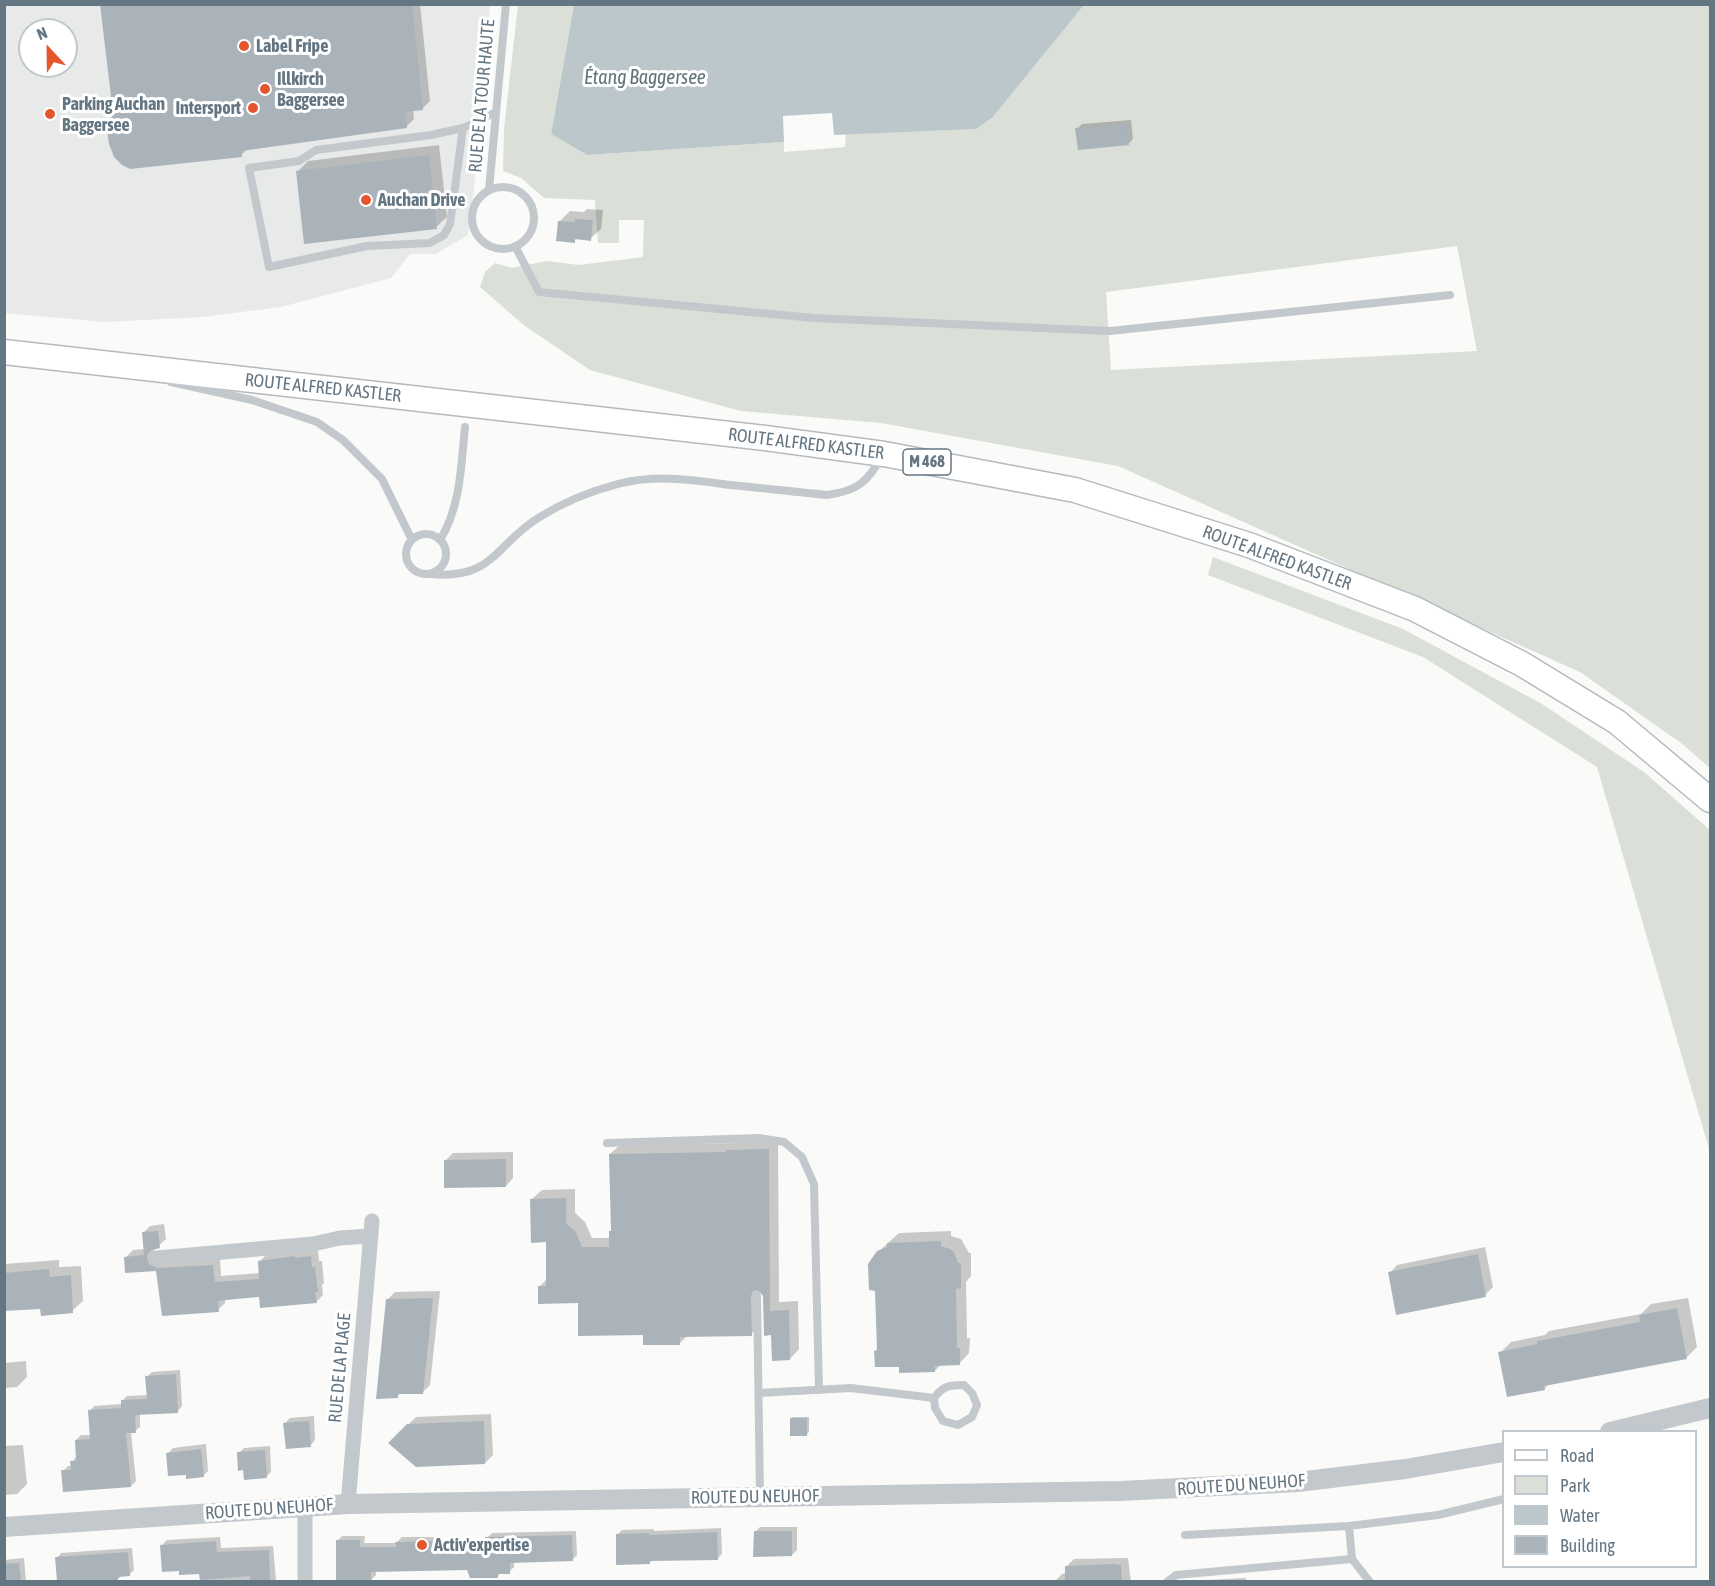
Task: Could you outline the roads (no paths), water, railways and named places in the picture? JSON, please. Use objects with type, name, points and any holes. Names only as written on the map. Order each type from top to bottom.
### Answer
[{"type":"main road","name":"ROUTE ALFRED KASTLER","points":[[4,352],[765,438],[884,454],[1075,490],[1250,545],[1414,609],[1522,664],[1617,722],[1710,799]]},
{"type":"street","name":"RUE DE LA PLAGE","points":[[157,1258],[313,1244],[372,1228],[348,1504]]},
{"type":"street","points":[[1614,1430],[1710,1408]]},
{"type":"street","name":"ROUTE DU NEUHOF","points":[[4,1527],[348,1504],[1120,1491],[1229,1487],[1342,1477],[1502,1452]]},
{"type":"street","points":[[304,1507],[305,1581]]},
{"type":"lane","name":"RUE DE LA TOUR HAUTE","points":[[489,190],[506,4]]},
{"type":"lane","points":[[463,128],[450,224],[444,235],[430,243],[367,246],[269,267],[249,168],[299,161],[316,150],[431,135],[463,128],[496,112]]},
{"type":"lane","name":"RUE DE LA TOUR HAUTE","points":[[509,187],[519,191],[532,207],[534,217],[532,227],[528,236],[515,246],[504,249],[494,248],[484,243],[477,235],[473,226],[474,205],[480,196],[489,190],[509,187]]},
{"type":"lane","points":[[515,246],[538,292],[814,318],[1110,331],[1450,295]]},
{"type":"lane","points":[[70,360],[150,377]]},
{"type":"lane","points":[[161,380],[252,400],[316,422],[343,440],[382,479],[412,540]]},
{"type":"lane","points":[[440,540],[446,531],[457,500],[465,427]]},
{"type":"lane","points":[[430,574],[436,572],[444,563],[446,551],[435,536],[423,534],[412,540],[406,549],[409,565],[418,573],[430,574],[456,575],[488,564],[538,519],[576,499],[619,484],[670,477],[827,495],[843,493],[859,486],[872,474],[884,454]]},
{"type":"lane","points":[[607,1143],[759,1138],[784,1142],[802,1157],[814,1184],[819,1390]]},
{"type":"lane","points":[[757,1296],[760,1497]]},
{"type":"lane","points":[[948,1385],[964,1385],[972,1393],[977,1405],[972,1417],[958,1425],[943,1421],[935,1408],[934,1398],[941,1389],[948,1385]]},
{"type":"lane","points":[[759,1393],[851,1388],[934,1398]]},
{"type":"lane","points":[[1185,1535],[1348,1526],[1438,1515],[1502,1499]]},
{"type":"lane","points":[[1348,1526],[1352,1559],[1371,1581]]},
{"type":"lane","points":[[1167,1581],[1176,1575],[1352,1559]]},
{"type":"water","name":"Étang Baggersee","points":[[574,4],[1084,5],[992,118],[976,129],[834,135],[832,113],[783,116],[784,142],[587,155],[551,134]]},
{"type":"place","name":"Label Fripe","points":[[244,46]]},
{"type":"place","name":"Illkirch Baggersee","points":[[265,89]]},
{"type":"place","name":"Intersport","points":[[253,108]]},
{"type":"place","name":"Parking Auchan Baggersee","points":[[50,114]]},
{"type":"place","name":"Auchan Drive","points":[[366,200]]},
{"type":"place","name":"Activ'expertise","points":[[422,1545]]}]
